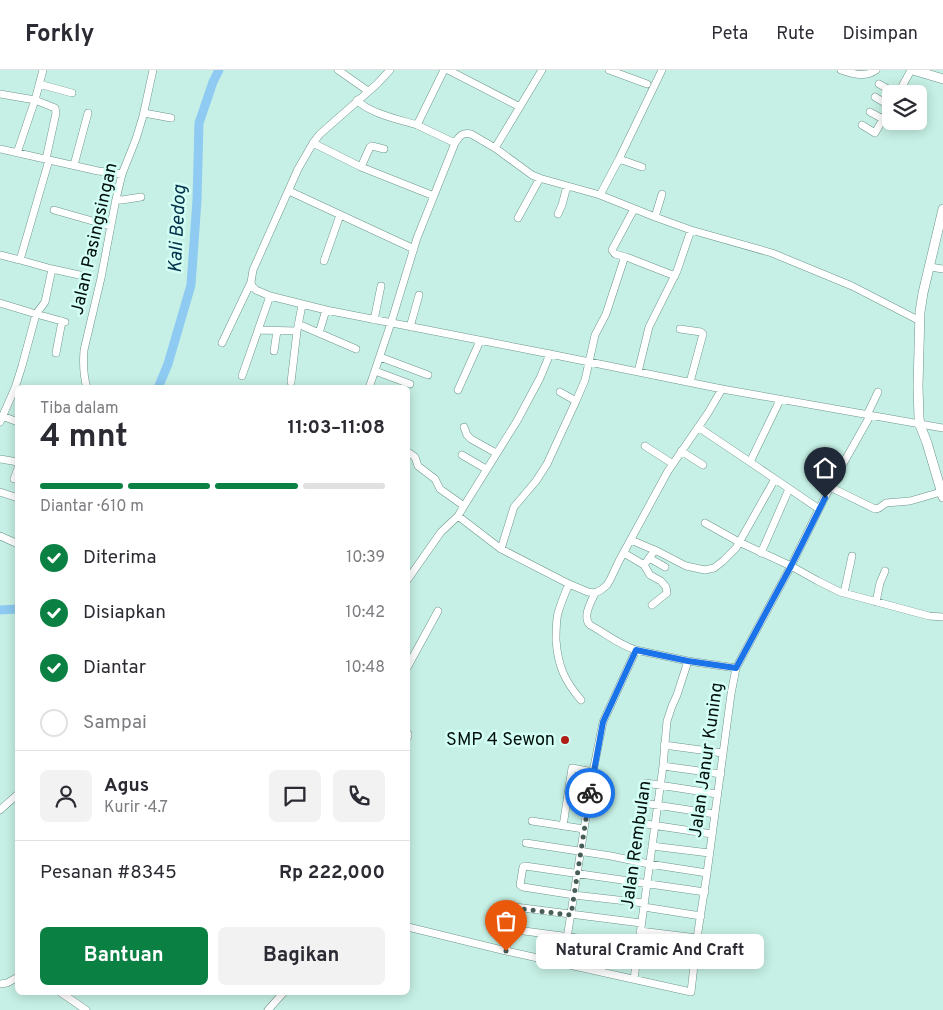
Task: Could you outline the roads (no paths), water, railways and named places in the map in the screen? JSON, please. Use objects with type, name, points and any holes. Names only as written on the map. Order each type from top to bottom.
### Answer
[{"type":"main road","points":[[912,70],[943,79]]},
{"type":"main road","points":[[942,495],[920,425],[918,386],[923,293],[940,237],[943,209]]},
{"type":"street","points":[[17,153],[43,70]]},
{"type":"street","name":"Jalan Pasingsingan","points":[[86,385],[83,368],[84,350],[101,278],[105,225],[116,199],[118,174],[136,140],[154,70]]},
{"type":"street","points":[[338,70],[368,91]]},
{"type":"street","points":[[222,343],[251,282],[253,270],[298,169],[313,143],[320,134],[390,70]]},
{"type":"street","points":[[417,125],[444,70]]},
{"type":"street","points":[[448,70],[520,107]]},
{"type":"street","points":[[495,148],[542,70]]},
{"type":"street","points":[[609,70],[648,84]]},
{"type":"street","points":[[600,195],[662,70]]},
{"type":"street","points":[[841,70],[857,75],[865,75],[876,70]]},
{"type":"street","points":[[903,85],[912,70]]},
{"type":"street","points":[[39,84],[72,93]]},
{"type":"street","points":[[0,94],[35,100],[53,106],[56,110],[48,159],[20,260]]},
{"type":"street","points":[[874,97],[882,101]]},
{"type":"street","points":[[357,100],[366,107],[417,125],[455,143]]},
{"type":"street","points":[[862,125],[875,133],[882,119],[870,112]]},
{"type":"street","points":[[74,165],[88,113]]},
{"type":"street","points":[[144,113],[170,118]]},
{"type":"street","points":[[370,385],[414,249],[434,196],[455,143],[462,134],[467,133],[495,148],[532,175],[600,195],[691,230],[781,257],[852,286],[920,321]]},
{"type":"street","points":[[313,143],[361,167],[434,196]]},
{"type":"street","points":[[361,167],[370,147],[384,149]]},
{"type":"street","points":[[0,148],[118,174]]},
{"type":"street","points":[[619,159],[642,167]]},
{"type":"street","points":[[518,218],[540,178]]},
{"type":"street","points":[[558,214],[567,186]]},
{"type":"street","points":[[289,191],[414,249]]},
{"type":"street","points":[[654,217],[662,194]]},
{"type":"street","points":[[116,199],[141,197]]},
{"type":"street","points":[[634,209],[612,250],[615,254],[675,276]]},
{"type":"street","points":[[54,210],[105,225]]},
{"type":"street","points":[[324,261],[340,215]]},
{"type":"street","points":[[638,372],[648,327],[675,276],[691,230]]},
{"type":"street","points":[[0,255],[84,276]]},
{"type":"street","points":[[501,550],[514,507],[536,481],[547,464],[576,401],[584,380],[595,335],[606,314],[626,257]]},
{"type":"street","points":[[930,267],[943,268]]},
{"type":"street","points":[[15,385],[36,314],[44,302],[52,269]]},
{"type":"street","points":[[251,282],[256,290],[302,305],[722,389],[943,428]]},
{"type":"street","points":[[374,320],[381,286]]},
{"type":"street","points":[[242,376],[270,296]]},
{"type":"street","points":[[410,327],[419,296]]},
{"type":"street","points":[[0,303],[64,321],[56,353]]},
{"type":"street","points":[[291,382],[297,328],[302,305]]},
{"type":"street","points":[[319,333],[326,310]]},
{"type":"street","points":[[258,330],[277,331],[297,328],[319,333],[356,349]]},
{"type":"street","points":[[680,329],[701,332],[703,334],[690,382]]},
{"type":"street","points":[[274,351],[277,331]]},
{"type":"street","points":[[458,390],[480,341]]},
{"type":"street","points":[[410,576],[441,532],[458,516],[517,421],[540,378],[550,354]]},
{"type":"street","points":[[380,357],[428,375]]},
{"type":"street","points":[[375,371],[410,384]]},
{"type":"street","points":[[15,385],[1,419],[15,421]]},
{"type":"street","points":[[458,516],[501,550],[569,584],[595,593],[607,585],[672,464],[722,389]]},
{"type":"street","points":[[560,392],[576,401]]},
{"type":"street","name":"Jalan Janur Kuning","points":[[634,979],[691,992],[736,668],[869,415],[878,392]]},
{"type":"street","points":[[750,462],[780,400]]},
{"type":"street","points":[[464,427],[467,436],[496,452]]},
{"type":"street","points":[[698,427],[819,509]]},
{"type":"street","points":[[645,446],[672,464]]},
{"type":"street","points":[[682,451],[703,465]]},
{"type":"street","points":[[410,453],[415,457],[418,466],[435,479],[440,488],[464,506]]},
{"type":"street","points":[[462,455],[486,470]]},
{"type":"street","points":[[0,459],[15,462]]},
{"type":"street","points":[[631,540],[686,566],[710,569],[723,561],[739,542],[775,479]]},
{"type":"street","points":[[830,487],[875,509],[886,503],[910,502],[942,495]]},
{"type":"street","points":[[761,553],[789,489]]},
{"type":"street","points":[[0,492],[15,497]]},
{"type":"street","points":[[705,523],[739,542],[844,593],[929,616],[943,617]]},
{"type":"street","points":[[0,536],[15,543]]},
{"type":"street","points":[[644,565],[655,550]]},
{"type":"street","points":[[624,553],[644,565],[650,575],[661,581],[668,590],[664,597],[652,604]]},
{"type":"street","points":[[844,593],[852,556]]},
{"type":"street","points":[[649,558],[664,567]]},
{"type":"street","points":[[876,602],[885,571]]},
{"type":"street","points":[[569,584],[558,613],[556,633],[558,659],[570,687],[581,700]]},
{"type":"street","points":[[595,593],[587,616],[587,622],[628,648],[688,661],[736,668]]},
{"type":"street","points":[[410,662],[438,611]]},
{"type":"street","points":[[563,964],[593,772],[604,716],[636,650]]},
{"type":"street","name":"Jalan Rembulan","points":[[634,979],[663,766],[667,720],[688,661]]},
{"type":"street","points":[[665,742],[723,753]]},
{"type":"street","points":[[663,766],[721,774]]},
{"type":"street","points":[[564,826],[572,768],[593,772]]},
{"type":"street","points":[[646,783],[718,794]]},
{"type":"street","points":[[0,810],[15,797]]},
{"type":"street","points":[[643,803],[715,814]]},
{"type":"street","points":[[532,821],[584,829]]},
{"type":"street","points":[[639,823],[712,834]]},
{"type":"street","points":[[526,843],[708,873]]},
{"type":"street","points":[[652,846],[709,853]]},
{"type":"street","points":[[701,916],[520,885],[523,866],[704,892]]},
{"type":"street","points":[[506,951],[514,908],[571,915],[697,938]]},
{"type":"street","points":[[410,927],[634,979]]},
{"type":"street","points":[[509,929],[695,961]]},
{"type":"street","points":[[0,984],[15,978]]},
{"type":"street","points":[[64,995],[86,1010]]},
{"type":"street","points":[[268,1010],[281,995]]},
{"type":"waterway","name":"Kali Bedog","points":[[159,385],[168,364],[191,285],[197,200],[199,123],[219,70]]},
{"type":"waterway","name":"Kali Bedog","points":[[0,610],[15,609]]},
{"type":"place","name":"SMP 4 Sewon","points":[[565,740]]},
{"type":"place","name":"Natural Cramic And Craft","points":[[506,951]]}]
